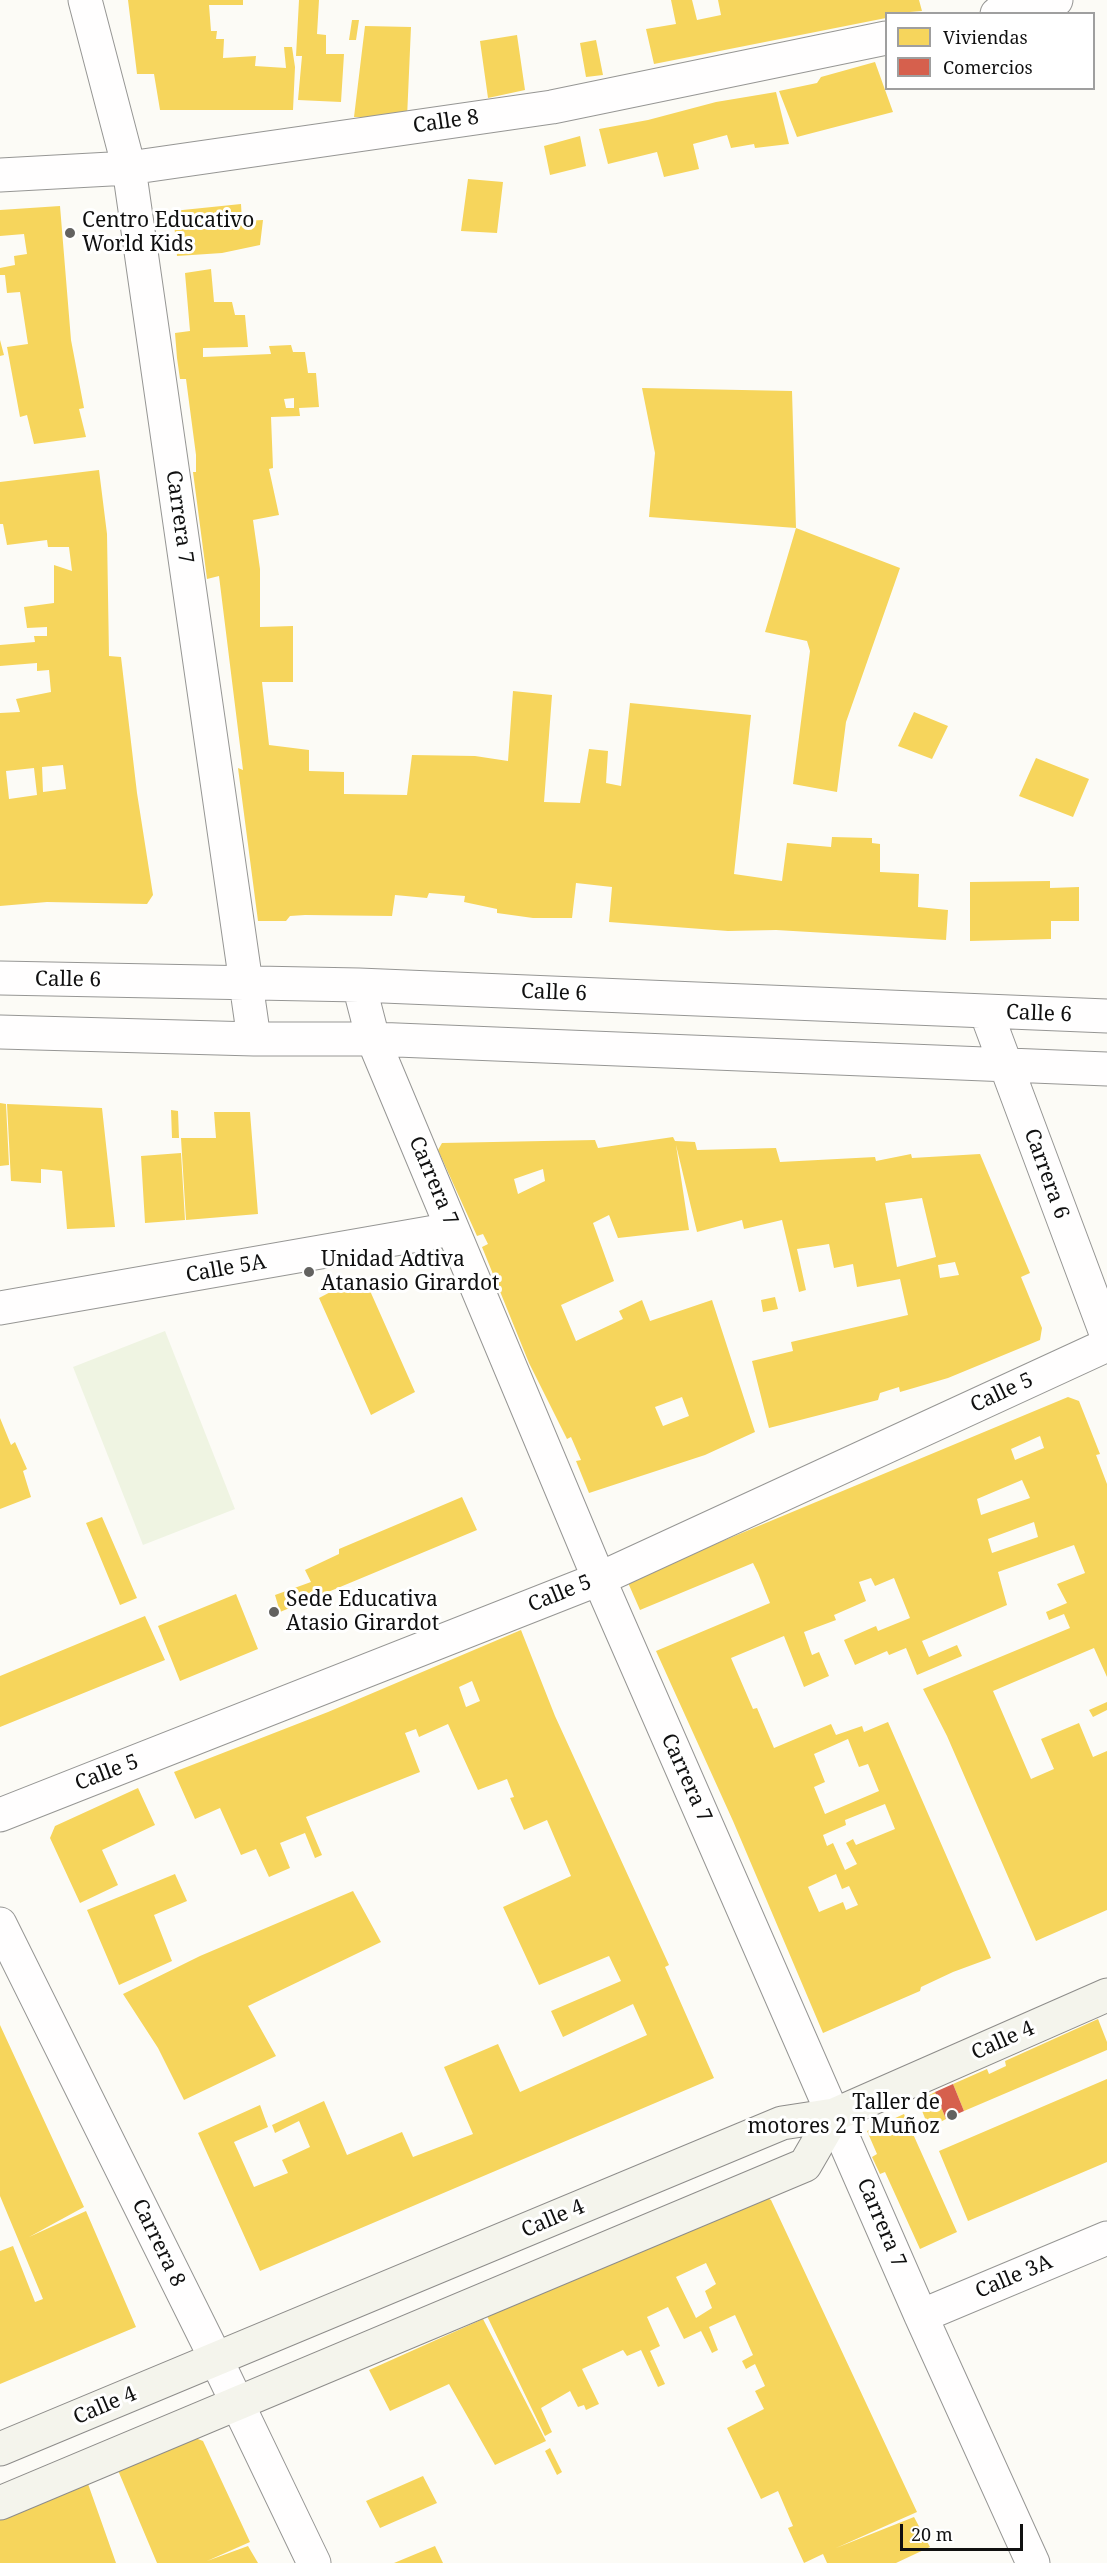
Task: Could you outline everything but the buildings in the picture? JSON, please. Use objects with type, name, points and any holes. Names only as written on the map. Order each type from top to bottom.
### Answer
[{"type":"street","name":"Carrera 7","points":[[85,0],[129,168],[254,1039]]},
{"type":"street","points":[[1005,12],[1056,0]]},
{"type":"street","name":"Calle 8","points":[[0,175],[129,168],[552,107],[885,39]]},
{"type":"street","name":"Calle 6","points":[[0,978],[359,985],[1107,1016]]},
{"type":"street","name":"Carrera 7","points":[[359,985],[374,1039],[599,1579],[921,2316],[1033,2563]]},
{"type":"street","name":"Carrera 6","points":[[986,1012],[1107,1336]]},
{"type":"street","points":[[0,1032],[254,1039],[374,1039],[1107,1069]]},
{"type":"street","name":"Calle 5A","points":[[0,1308],[452,1230]]},
{"type":"street","name":"Calle 5","points":[[0,1815],[599,1579],[1107,1345]]},
{"type":"street","name":"Carrera 8","points":[[0,1924],[216,2359],[314,2563]]},
{"type":"street","name":"Calle 4","points":[[0,2450],[782,2123],[834,2115],[1107,1995]]},
{"type":"street","points":[[0,2503],[805,2165],[834,2115]]},
{"type":"street","name":"Calle 3A","points":[[921,2316],[1107,2238]]},
{"type":"green space","points":[[165,1331],[235,1509],[143,1545],[73,1367]]},
{"type":"place","name":"Centro Educativo World Kids","points":[[70,233]]},
{"type":"place","name":"Unidad Adtiva Atanasio Girardot","points":[[309,1272]]},
{"type":"place","name":"Sede Educativa Atasio Girardot","points":[[274,1612]]},
{"type":"place","name":"Taller de motores 2 T Muñoz","points":[[952,2115]]}]
